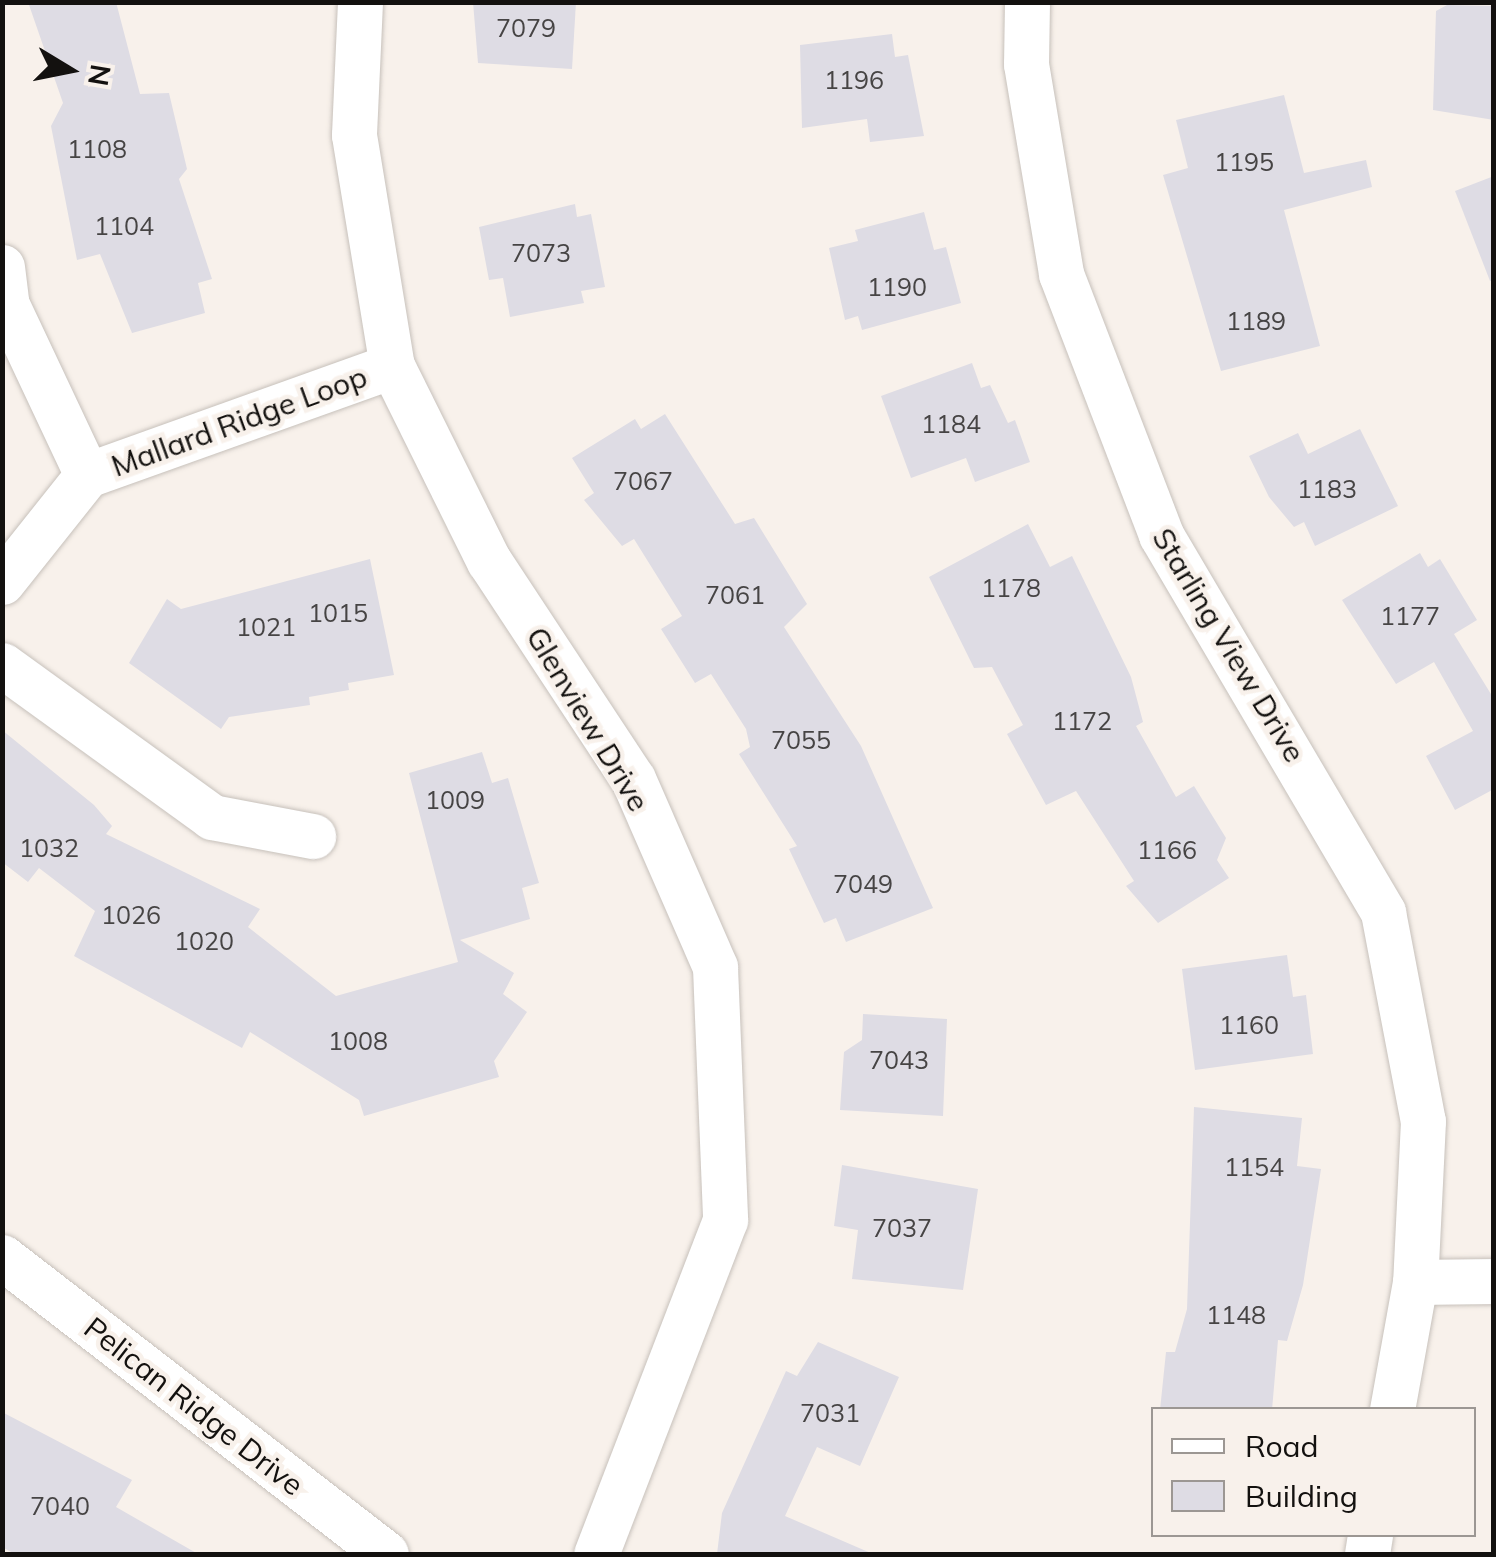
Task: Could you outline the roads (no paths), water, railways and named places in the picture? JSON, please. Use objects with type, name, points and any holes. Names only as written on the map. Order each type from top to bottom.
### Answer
[{"type":"street","name":"Glenview Drive","points":[[360,2],[354,136],[392,366],[489,561],[632,780],[715,966],[725,1220],[596,1554]]},
{"type":"street","name":"Starling View Drive","points":[[1027,2],[1026,64],[1062,274],[1160,535],[1382,912],[1423,1121],[1415,1282],[1393,1407]]},
{"type":"street","name":"Mallard Ridge Loop","points":[[2,267],[7,306],[87,474]]},
{"type":"street","name":"Mallard Ridge Loop","points":[[2,582],[87,474],[392,366]]},
{"type":"street","points":[[2,665],[212,818],[313,836]]},
{"type":"street","name":"Pelican Ridge Drive","points":[[2,1258],[386,1554]]},
{"type":"street","points":[[1415,1282],[1494,1281]]}]
